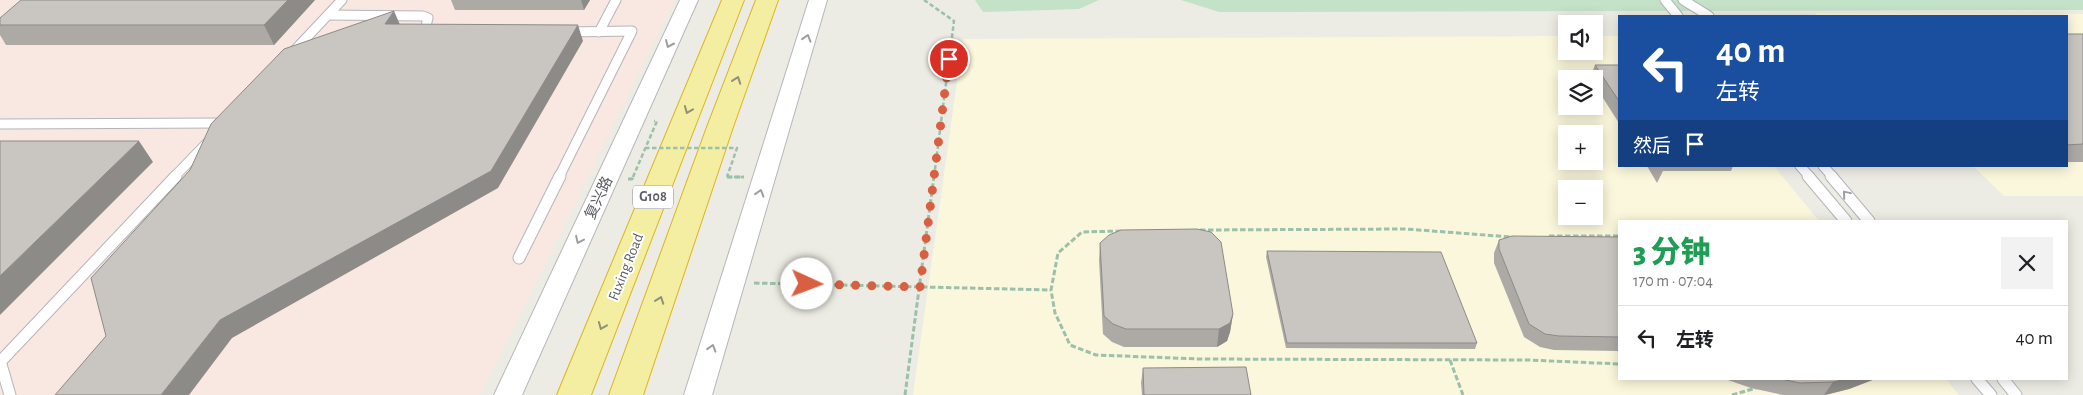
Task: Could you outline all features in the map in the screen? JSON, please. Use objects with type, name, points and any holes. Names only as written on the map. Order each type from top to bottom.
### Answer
[{"type":"highway","name":"Fuxing Road","points":[[574,395],[733,0]]},
{"type":"highway","name":"G108","points":[[626,395],[720,126],[767,0]]},
{"type":"street","name":"复兴路","points":[[508,395],[689,0]]},
{"type":"street","points":[[698,395],[818,0]]},
{"type":"lane","points":[[287,58],[342,0]]},
{"type":"lane","points":[[599,32],[616,0]]},
{"type":"lane","points":[[1665,0],[1677,15]]},
{"type":"lane","points":[[1682,0],[1695,15]]},
{"type":"lane","points":[[1682,0],[1707,15]]},
{"type":"lane","points":[[328,15],[423,16],[428,18],[425,30],[440,32]]},
{"type":"lane","points":[[519,258],[632,32],[559,32]]},
{"type":"lane","points":[[0,124],[222,127],[0,361],[10,395]]},
{"type":"lane","points":[[1801,167],[1845,220]]},
{"type":"lane","points":[[1824,167],[1869,220]]},
{"type":"lane","points":[[1978,380],[1991,395]]},
{"type":"lane","points":[[2004,380],[2016,395]]},
{"type":"path","points":[[905,395],[954,21],[924,0]]},
{"type":"path","points":[[632,178],[657,121]]},
{"type":"path","points":[[645,148],[737,148],[727,177]]},
{"type":"path","points":[[1198,230],[1406,229],[1436,230],[1491,238],[1520,237]]},
{"type":"path","points":[[1131,231],[1082,232],[1058,253],[1050,290],[1055,313],[1070,345],[1096,355],[1200,359],[1529,360],[1618,364]]},
{"type":"path","points":[[1539,236],[1618,236]]},
{"type":"path","points":[[732,282],[1050,290]]},
{"type":"path","points":[[1450,360],[1462,395]]},
{"type":"path","points":[[1732,395],[1765,385]]},
{"type":"shaded area","points":[[0,0],[675,0],[480,395],[0,395]]},
{"type":"shaded area","points":[[1815,13],[2083,14],[2083,196],[2004,196],[1974,167],[2068,167],[2068,15],[1817,15]]},
{"type":"shaded area","points":[[1558,36],[1558,60],[1603,60],[1603,36],[1618,36],[1618,167],[1775,167],[1818,220],[1618,220],[1618,380],[1947,380],[1959,395],[913,395],[963,39]]},
{"type":"green space","points":[[975,0],[1099,0],[1079,9],[983,12]]},
{"type":"green space","points":[[1181,0],[2083,0],[2083,10],[1219,12]]},
{"type":"building","points":[[21,0],[288,0],[264,25],[0,25],[0,18]]},
{"type":"building","points":[[394,11],[385,24],[578,25],[491,171],[220,320],[161,395],[55,395],[106,336],[91,278],[190,170],[211,124],[284,49]]},
{"type":"building","points":[[2068,34],[2083,34],[2083,144],[2068,145]]},
{"type":"building","points":[[1595,65],[1618,65],[1618,100],[1603,77],[1603,70],[1598,70]]},
{"type":"building","points":[[0,141],[139,141],[0,276]]},
{"type":"building","points":[[1197,229],[1211,232],[1221,242],[1233,314],[1230,323],[1219,329],[1126,329],[1113,324],[1104,316],[1100,243],[1109,235],[1121,230]]},
{"type":"building","points":[[1512,236],[1618,237],[1618,337],[1545,334],[1529,324],[1499,249],[1499,240]]},
{"type":"building","points":[[1267,251],[1441,252],[1477,343],[1287,343]]},
{"type":"building","points":[[1246,367],[1251,395],[1144,395],[1143,368]]},
{"type":"building","points":[[1786,380],[1841,380],[1833,382],[1800,383]]},
{"type":"route","points":[[807,284],[920,287],[949,59]]}]
